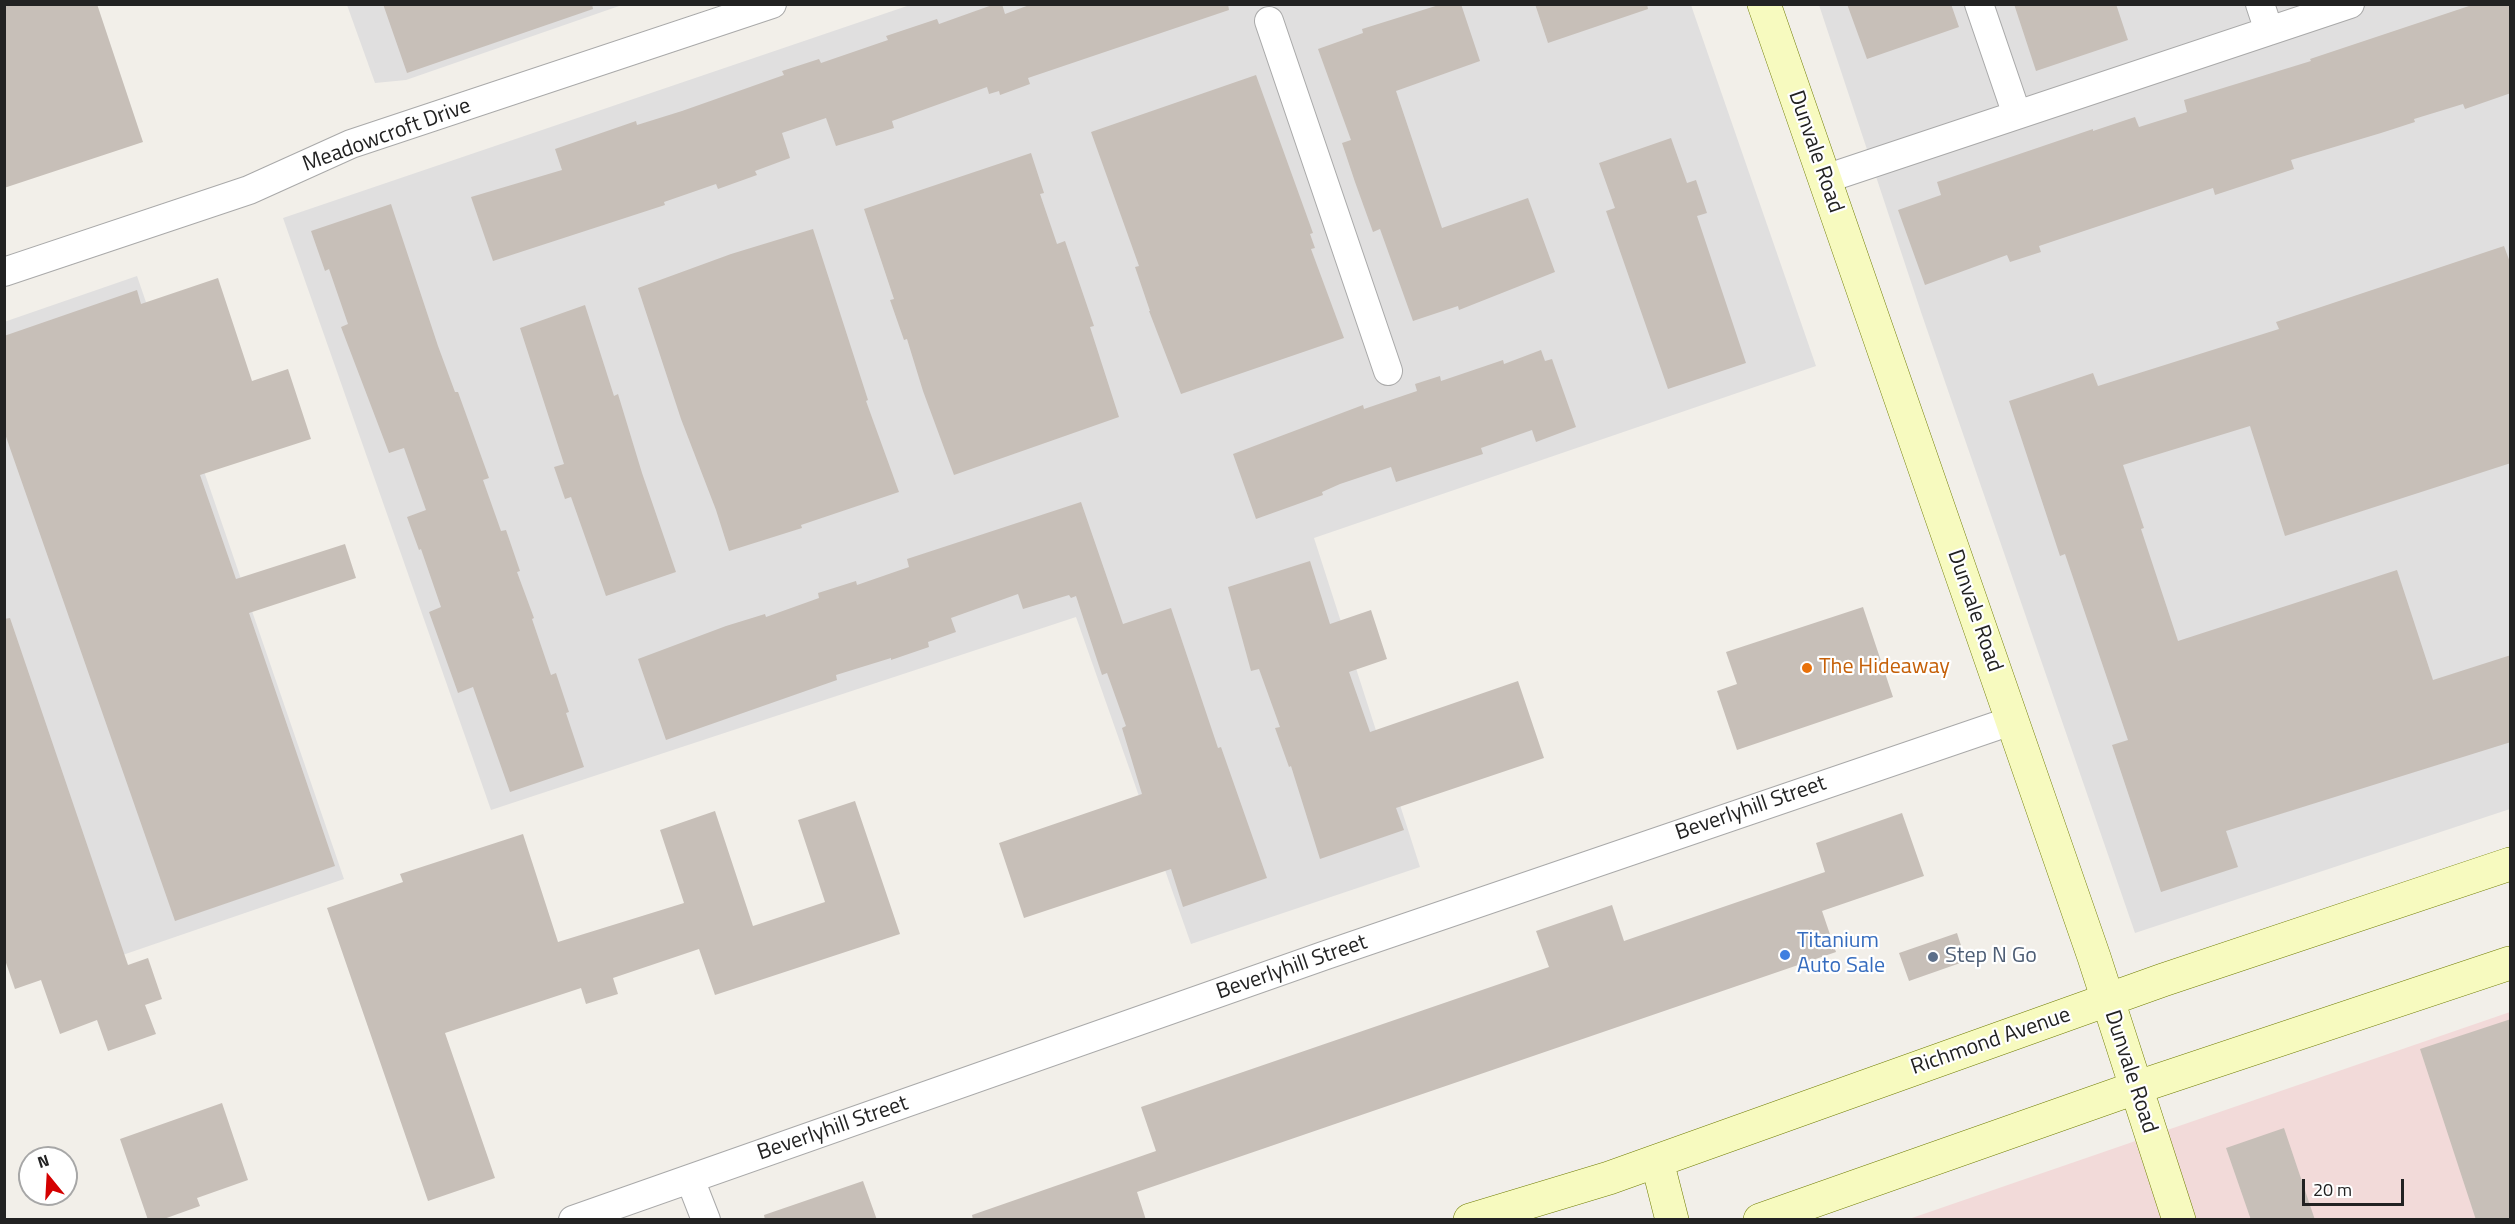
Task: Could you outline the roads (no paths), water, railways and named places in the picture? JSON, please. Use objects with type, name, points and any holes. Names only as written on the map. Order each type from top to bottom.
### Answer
[{"type":"main road","name":"Dunvale Road","points":[[1764,4],[2012,721],[2179,1220]]},
{"type":"main road","name":"Richmond Avenue","points":[[1470,1220],[1657,1161],[2107,1001],[2511,864]]},
{"type":"main road","points":[[1760,1220],[2135,1088],[2511,963]]},
{"type":"main road","points":[[1657,1161],[1672,1220]]},
{"type":"street","name":"Meadowcroft Drive","points":[[4,272],[249,190],[351,144],[772,4]]},
{"type":"street","points":[[1979,4],[2017,115]]},
{"type":"street","points":[[2260,4],[2269,31]]},
{"type":"street","points":[[1825,179],[2350,4]]},
{"type":"street","points":[[1269,21],[1388,371]]},
{"type":"street","name":"Beverlyhill Street","points":[[573,1220],[1326,955],[2012,721]]},
{"type":"street","points":[[690,1179],[706,1220]]},
{"type":"place","name":"The Hideaway","points":[[1807,668]]},
{"type":"place","name":"Titanium Auto Sale","points":[[1785,955]]},
{"type":"place","name":"Step N Go","points":[[1933,957]]}]
